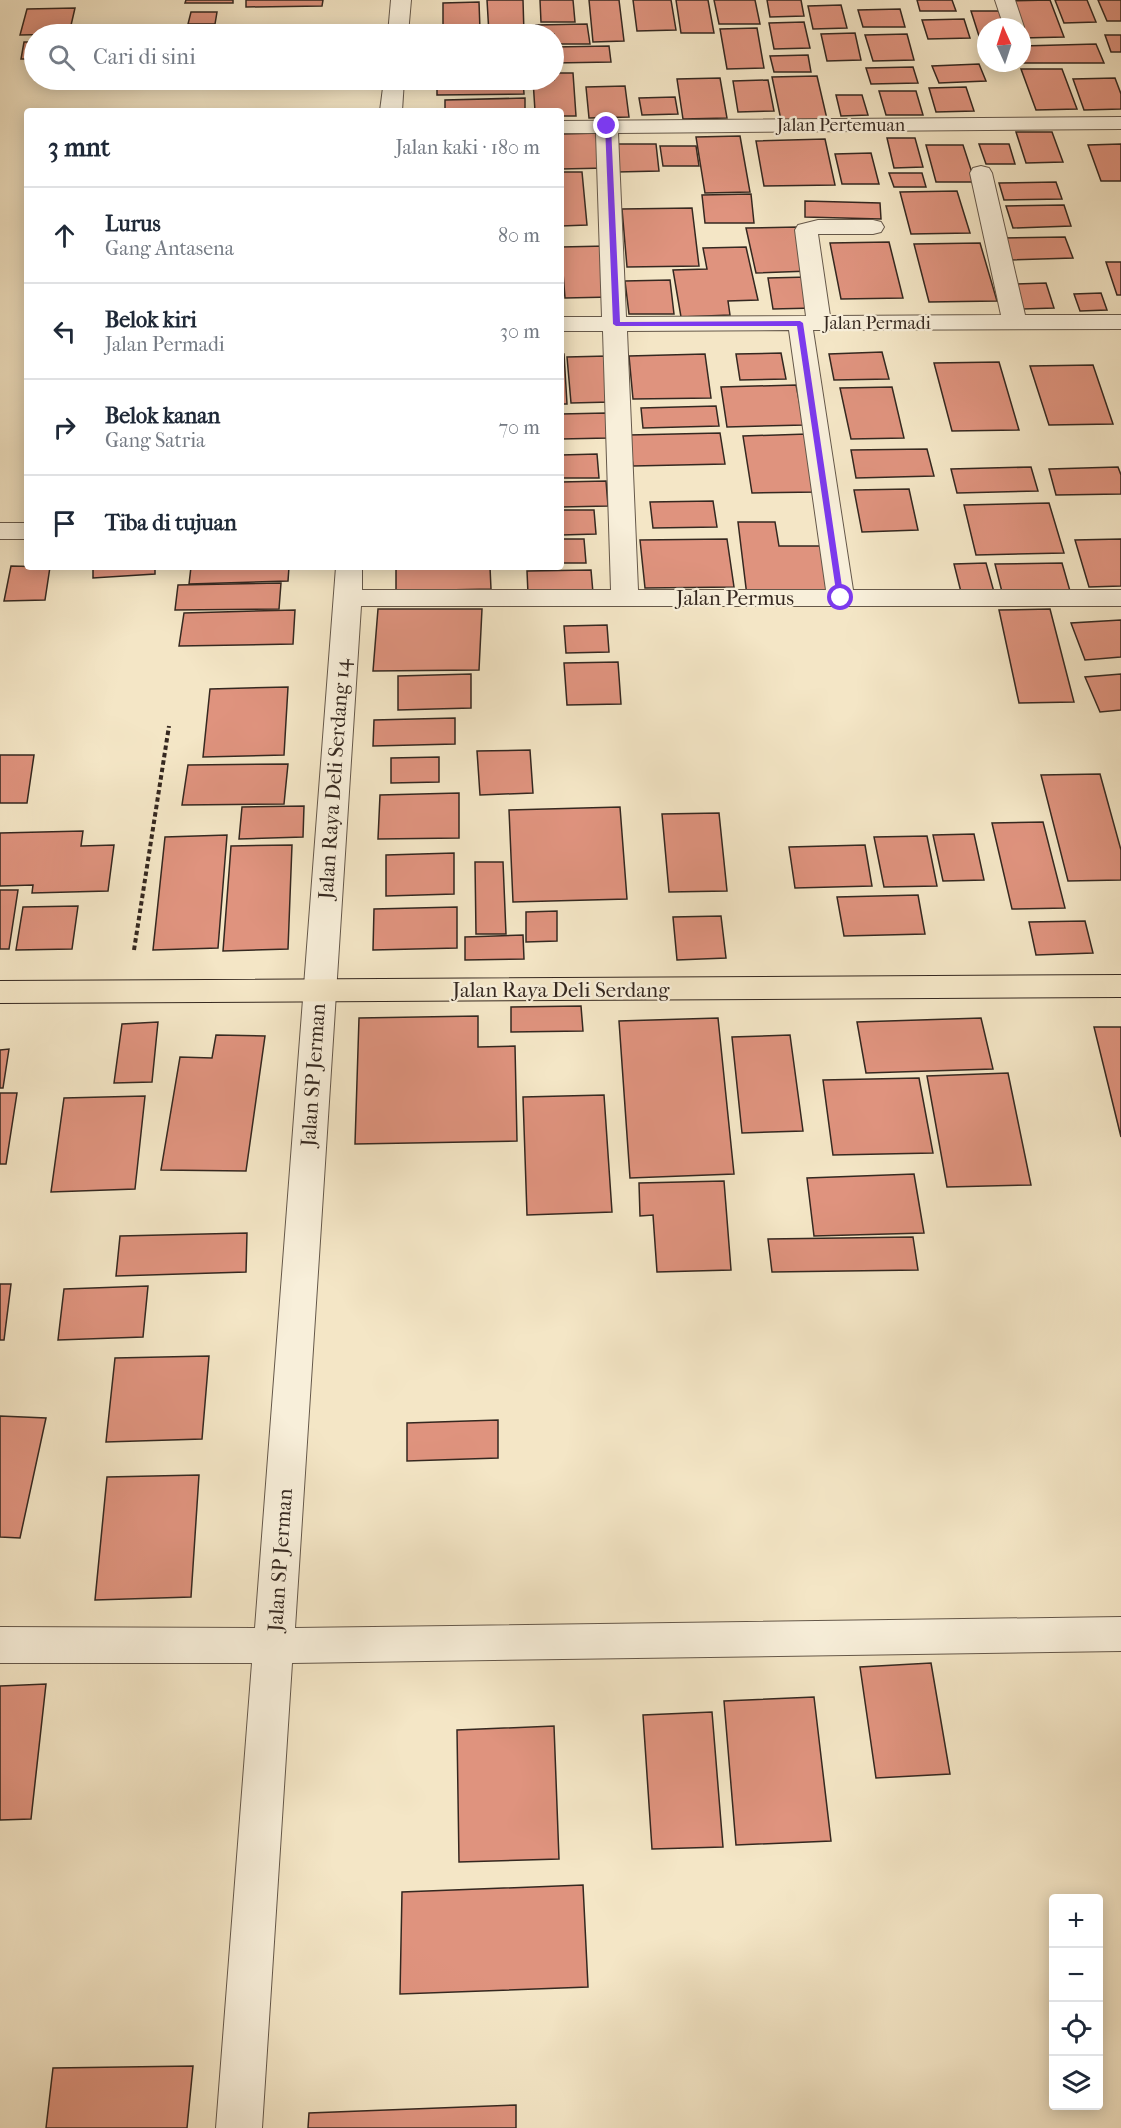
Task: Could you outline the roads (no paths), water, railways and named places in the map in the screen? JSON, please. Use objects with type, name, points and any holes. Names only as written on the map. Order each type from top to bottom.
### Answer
[{"type":"main road","name":"Jalan Raya Deli Serdang","points":[[0,992],[1121,986]]},
{"type":"street","points":[[399,24],[401,0]]},
{"type":"street","points":[[1005,0],[1011,18]]},
{"type":"street","points":[[391,108],[393,90]]},
{"type":"street","name":"Jalan Pertemuan","points":[[564,127],[1121,123]]},
{"type":"street","points":[[607,126],[625,599]]},
{"type":"street","points":[[981,173],[1015,322]]},
{"type":"street","points":[[841,598],[809,324],[806,231],[818,227],[873,226]]},
{"type":"street","name":"Jalan Permadi","points":[[564,324],[1121,322]]},
{"type":"street","points":[[0,531],[24,531]]},
{"type":"street","name":"Jalan Raya Deli Serdang 14","points":[[318,992],[349,570]]},
{"type":"street","name":"Jalan Permus","points":[[348,598],[1121,598]]},
{"type":"street","name":"Jalan SP Jerman","points":[[239,2128],[275,1646],[318,992]]},
{"type":"street","points":[[0,1645],[275,1646],[1121,1634]]}]
